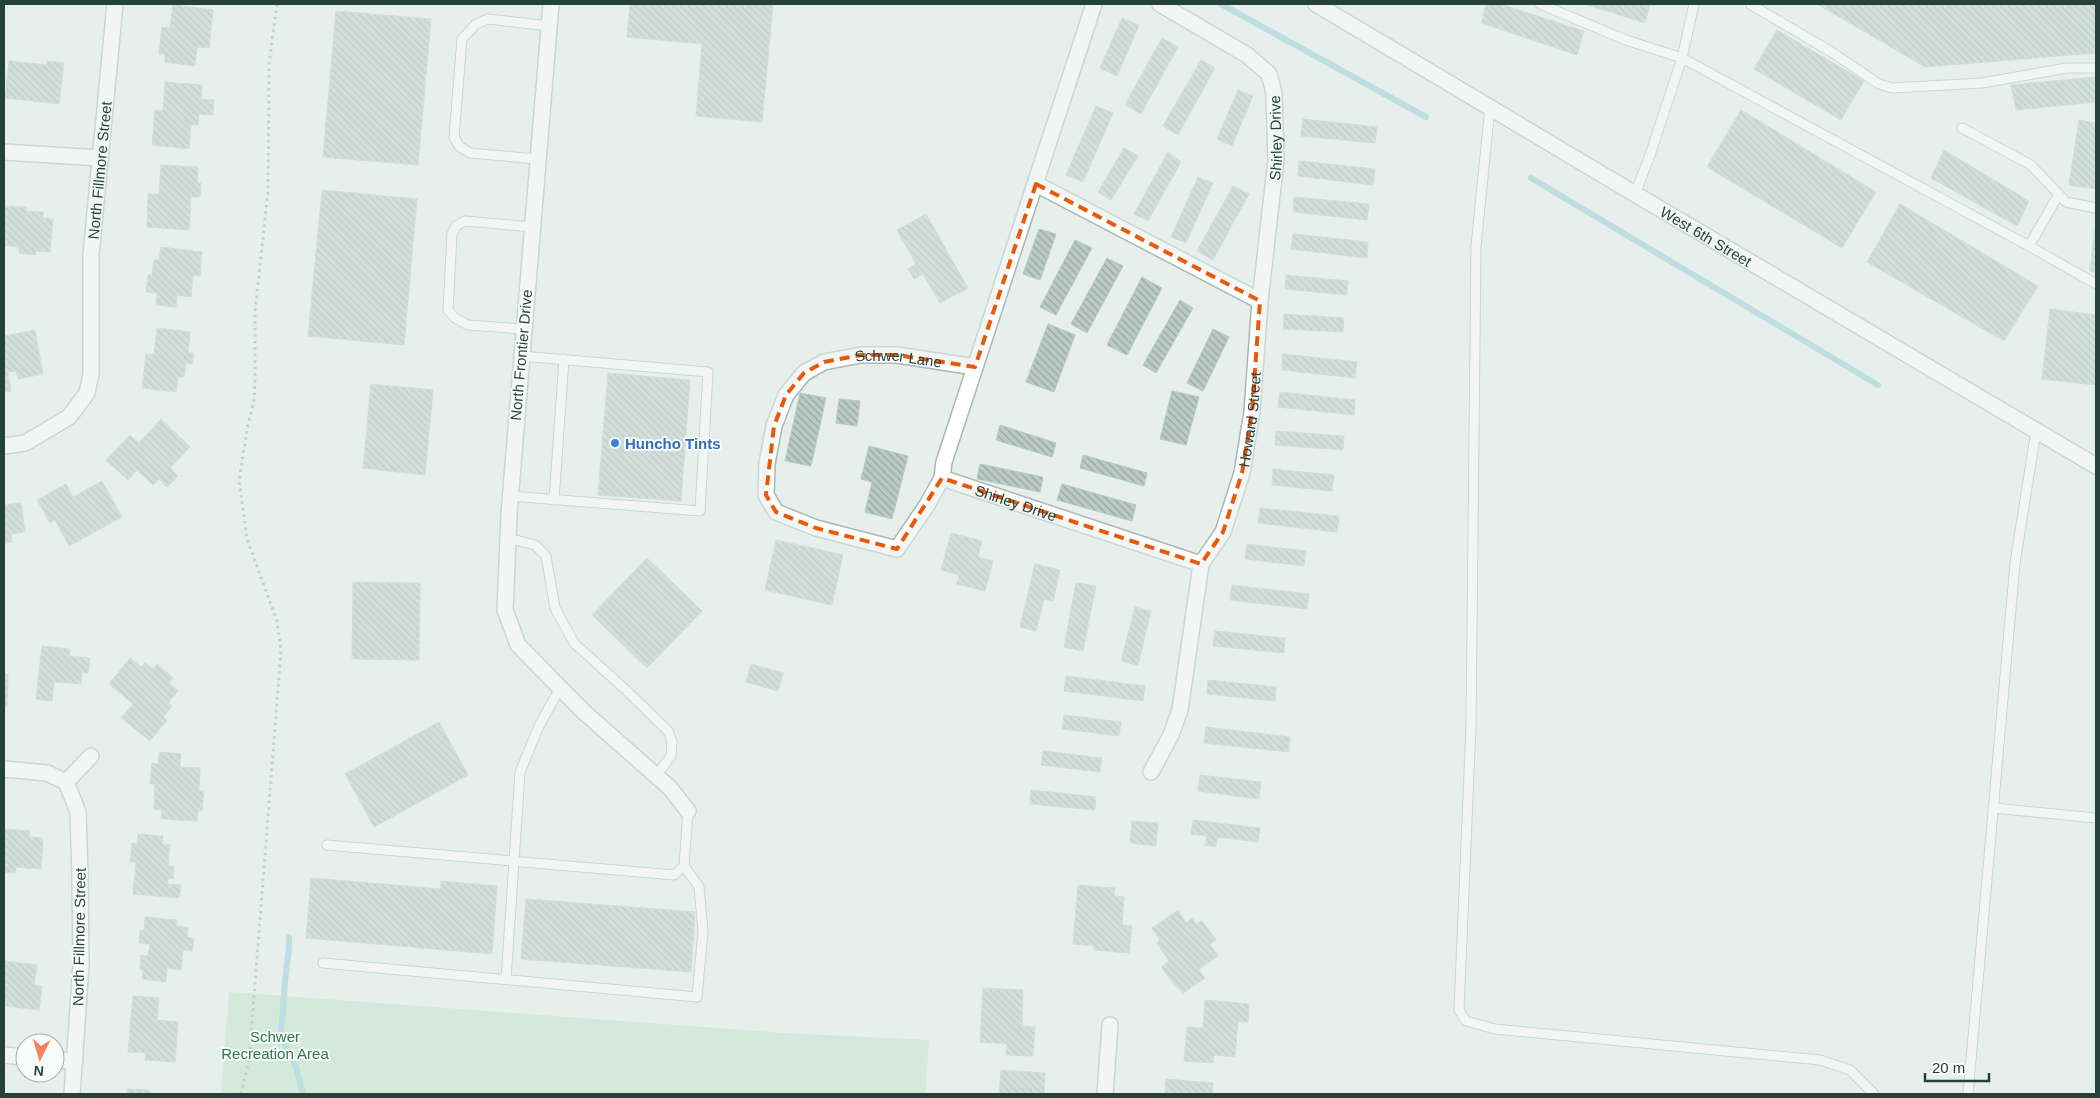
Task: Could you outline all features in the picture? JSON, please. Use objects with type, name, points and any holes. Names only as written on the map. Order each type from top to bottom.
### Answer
[{"type":"street","name":"North Fillmore Street","points":[[4,446],[25,443],[69,417],[87,393],[91,374],[91,255],[114,4]]},
{"type":"street","name":"North Frontier Drive","points":[[551,4],[510,496],[505,610],[518,645],[584,712],[670,788],[688,812]]},
{"type":"street","points":[[942,478],[944,462],[1094,4]]},
{"type":"street","name":"Shirley Drive","points":[[1160,4],[1246,55],[1269,74],[1274,93],[1276,160],[1260,301]]},
{"type":"street","name":"West 6th Street","points":[[1316,4],[2096,466]]},
{"type":"street","points":[[4,152],[100,158]]},
{"type":"street","points":[[1036,184],[1260,301]]},
{"type":"street","name":"Howard Street","points":[[1151,772],[1171,735],[1180,710],[1201,564],[1224,532],[1242,473],[1252,412],[1260,301]]},
{"type":"street","name":"Schwer Lane","points":[[942,478],[927,505],[897,549],[808,525],[776,512],[766,495],[768,464],[774,426],[786,395],[804,373],[824,362],[861,355],[897,355],[975,367]]},
{"type":"street","name":"Shirley Drive","points":[[942,478],[1201,564]]},
{"type":"street","points":[[4,769],[48,773],[66,782],[91,756]]},
{"type":"street","name":"North Fillmore Street","points":[[66,782],[78,812],[80,876],[81,965],[72,1094]]},
{"type":"street","points":[[1105,1094],[1110,1025]]},
{"type":"street","points":[[65,1060],[75,1061]]},
{"type":"lane","points":[[1540,4],[1626,40],[1682,58],[2096,284]]},
{"type":"lane","points":[[1635,194],[1650,158],[1682,58],[1694,4]]},
{"type":"lane","points":[[1750,4],[1833,53],[1879,84],[1892,88],[1982,83],[2067,68],[2096,68]]},
{"type":"lane","points":[[537,159],[470,153],[458,146],[454,137],[462,39],[476,24],[488,19],[549,26]]},
{"type":"lane","points":[[1490,107],[1476,246],[1471,726],[1459,1010],[1466,1021],[1495,1029],[1820,1060],[1850,1070],[1874,1094]]},
{"type":"lane","points":[[1962,128],[2031,165],[2066,202],[2096,208]]},
{"type":"lane","points":[[2029,246],[2059,194]]},
{"type":"lane","points":[[524,329],[468,325],[455,318],[448,310],[452,234],[456,226],[465,221],[532,228]]},
{"type":"lane","points":[[510,496],[700,511],[708,372],[521,356]]},
{"type":"lane","points":[[554,500],[564,359]]},
{"type":"lane","points":[[1968,1094],[2015,563],[2036,431]]},
{"type":"lane","points":[[508,538],[535,545],[546,556],[555,608],[574,643],[668,731],[672,742],[671,756],[656,776]]},
{"type":"lane","points":[[506,979],[520,772],[539,726],[560,688]]},
{"type":"lane","points":[[1993,808],[2096,818]]},
{"type":"lane","points":[[323,962],[697,997],[702,931],[699,887],[684,866],[688,812]]},
{"type":"lane","points":[[327,845],[674,875],[684,866]]},
{"type":"path","points":[[241,1094],[249,1060],[281,652],[276,621],[247,539],[239,481],[248,424],[254,401],[255,312],[268,191],[270,64],[272,29],[277,4]]},
{"type":"highlighted area","points":[[1036,184],[1260,301],[1252,412],[1242,473],[1223,532],[1201,564],[942,478],[897,549],[816,528],[776,512],[766,495],[774,426],[786,395],[804,373],[824,362],[861,355],[897,355],[975,367]]},
{"type":"green space","name":"Schwer Recreation Area","points":[[229,992],[784,1033],[929,1040],[925,1094],[221,1094]]},
{"type":"building","points":[[630,4],[773,4],[762,122],[696,116],[702,44],[627,37]]},
{"type":"building","points":[[1486,4],[1500,4],[1584,31],[1577,55],[1482,23]]},
{"type":"building","points":[[1585,4],[1650,4],[1645,23]]},
{"type":"building","points":[[1817,4],[2096,4],[2096,53],[1925,67]]},
{"type":"building","points":[[173,5],[213,10],[209,48],[197,47],[195,66],[165,62],[165,54],[159,54],[162,27],[170,28]]},
{"type":"building","points":[[336,11],[431,19],[418,165],[323,157]]},
{"type":"building","points":[[1122,18],[1139,25],[1117,76],[1100,68]]},
{"type":"building","points":[[1777,30],[1864,81],[1841,120],[1754,69]]},
{"type":"building","points":[[1162,38],[1178,47],[1141,114],[1125,105]]},
{"type":"building","points":[[1201,60],[1215,68],[1178,135],[1163,126]]},
{"type":"building","points":[[9,61],[47,65],[47,61],[64,63],[59,104],[5,98]]},
{"type":"building","points":[[2096,77],[2096,102],[2016,110],[2011,85]]},
{"type":"building","points":[[165,82],[202,85],[201,99],[214,100],[213,115],[199,114],[198,125],[191,125],[189,149],[152,145],[155,110],[163,111]]},
{"type":"building","points":[[1238,90],[1253,96],[1232,146],[1217,139]]},
{"type":"building","points":[[1096,106],[1113,113],[1083,182],[1066,175]]},
{"type":"building","points":[[1741,110],[1876,192],[1842,248],[1707,167]]},
{"type":"building","points":[[1303,119],[1377,127],[1375,143],[1301,136]]},
{"type":"building","points":[[2079,120],[2096,123],[2096,189],[2069,185]]},
{"type":"building","points":[[1124,148],[1138,156],[1111,200],[1098,192]]},
{"type":"building","points":[[1944,150],[2029,201],[2017,226],[1931,178]]},
{"type":"building","points":[[1168,152],[1181,162],[1148,221],[1134,214]]},
{"type":"building","points":[[1299,161],[1375,169],[1373,185],[1298,176]]},
{"type":"building","points":[[161,165],[198,167],[197,183],[201,183],[200,197],[191,197],[189,230],[147,227],[148,194],[159,195]]},
{"type":"building","points":[[1198,177],[1213,183],[1186,243],[1171,237]]},
{"type":"building","points":[[1233,186],[1249,194],[1213,260],[1197,251]]},
{"type":"building","points":[[322,190],[417,199],[404,345],[308,336]]},
{"type":"building","points":[[1294,197],[1369,204],[1367,220],[1293,212]]},
{"type":"building","points":[[1900,204],[2038,286],[2004,341],[1867,262]]},
{"type":"building","points":[[4,206],[26,207],[26,211],[43,212],[43,218],[53,219],[50,252],[36,251],[35,255],[19,253],[19,247],[4,245]]},
{"type":"building","points":[[926,214],[968,288],[940,303],[923,274],[914,279],[908,269],[916,264],[897,230]]},
{"type":"building","points":[[2096,226],[2096,272],[2090,271]]},
{"type":"building","points":[[1039,229],[1056,234],[1040,280],[1023,274]]},
{"type":"building","points":[[1293,234],[1368,242],[1367,258],[1291,249]]},
{"type":"building","points":[[1075,240],[1092,248],[1056,315],[1040,307]]},
{"type":"building","points":[[161,247],[202,252],[200,276],[193,275],[191,297],[177,295],[176,307],[156,305],[157,293],[146,292],[148,275],[152,275],[154,260],[159,260]]},
{"type":"building","points":[[1107,258],[1123,266],[1087,333],[1071,324]]},
{"type":"building","points":[[1286,275],[1348,281],[1347,295],[1285,289]]},
{"type":"building","points":[[1142,277],[1162,288],[1127,355],[1107,345]]},
{"type":"building","points":[[1180,300],[1193,308],[1156,373],[1143,365]]},
{"type":"building","points":[[2050,309],[2096,315],[2096,385],[2042,379]]},
{"type":"building","points":[[1284,314],[1344,318],[1343,332],[1283,329]]},
{"type":"building","points":[[1048,324],[1075,335],[1054,392],[1026,382]]},
{"type":"building","points":[[157,328],[190,332],[188,353],[194,353],[192,364],[186,363],[184,377],[178,377],[176,392],[142,388],[146,354],[154,355]]},
{"type":"building","points":[[1213,329],[1229,337],[1203,391],[1187,383]]},
{"type":"building","points":[[35,330],[43,374],[18,379],[16,371],[8,372],[11,391],[4,392],[4,336]]},
{"type":"building","points":[[1283,354],[1357,362],[1355,378],[1282,370]]},
{"type":"building","points":[[608,373],[690,380],[681,501],[598,495]]},
{"type":"building","points":[[371,384],[433,390],[425,475],[363,468]]},
{"type":"building","points":[[1172,391],[1199,397],[1186,445],[1160,439]]},
{"type":"building","points":[[1280,392],[1355,400],[1354,415],[1278,407]]},
{"type":"building","points":[[800,393],[826,398],[811,466],[785,461]]},
{"type":"building","points":[[839,399],[860,401],[857,426],[836,423]]},
{"type":"building","points":[[161,419],[190,447],[170,468],[178,476],[167,487],[159,479],[153,485],[137,470],[128,480],[106,460],[130,435],[139,443]]},
{"type":"building","points":[[1000,425],[1056,443],[1052,457],[996,440]]},
{"type":"building","points":[[1276,431],[1344,436],[1343,450],[1275,445]]},
{"type":"building","points":[[869,446],[908,456],[892,519],[865,512],[872,482],[861,479]]},
{"type":"building","points":[[1083,455],[1147,473],[1144,486],[1080,468]]},
{"type":"building","points":[[980,464],[1043,477],[1040,492],[977,479]]},
{"type":"building","points":[[1273,469],[1334,475],[1332,491],[1272,485]]},
{"type":"building","points":[[102,481],[122,517],[69,546],[55,520],[50,523],[37,500],[66,484],[73,497]]},
{"type":"building","points":[[1062,484],[1136,505],[1132,521],[1057,500]]},
{"type":"building","points":[[21,503],[25,532],[11,534],[12,542],[4,544],[4,505]]},
{"type":"building","points":[[1260,508],[1339,516],[1337,532],[1258,523]]},
{"type":"building","points":[[951,533],[982,541],[978,557],[993,561],[985,591],[957,584],[959,575],[941,570]]},
{"type":"building","points":[[776,540],[843,555],[832,605],[765,590]]},
{"type":"building","points":[[1247,544],[1306,551],[1304,566],[1245,559]]},
{"type":"building","points":[[647,558],[702,611],[647,668],[592,615]]},
{"type":"building","points":[[1035,564],[1060,570],[1053,601],[1044,599],[1036,631],[1020,627]]},
{"type":"building","points":[[353,582],[420,583],[419,660],[352,659]]},
{"type":"building","points":[[1076,583],[1096,586],[1083,651],[1064,647]]},
{"type":"building","points":[[1232,585],[1309,594],[1307,609],[1230,600]]},
{"type":"building","points":[[1135,607],[1151,611],[1138,665],[1121,661]]},
{"type":"building","points":[[1215,631],[1285,638],[1284,653],[1213,646]]},
{"type":"building","points":[[42,646],[70,649],[69,656],[90,658],[88,673],[82,672],[81,684],[54,682],[52,701],[36,699]]},
{"type":"building","points":[[130,658],[141,667],[145,663],[153,669],[157,664],[173,678],[169,683],[178,691],[168,703],[172,706],[163,717],[167,720],[150,741],[121,718],[133,704],[109,684]]},
{"type":"building","points":[[751,664],[783,673],[778,691],[746,682]]},
{"type":"building","points":[[4,674],[8,675],[7,707],[4,707]]},
{"type":"building","points":[[1066,676],[1145,686],[1143,701],[1064,691]]},
{"type":"building","points":[[1208,680],[1276,687],[1275,701],[1207,694]]},
{"type":"building","points":[[1064,715],[1121,722],[1119,736],[1062,729]]},
{"type":"building","points":[[439,722],[468,775],[374,827],[345,774]]},
{"type":"building","points":[[1206,727],[1290,737],[1289,752],[1204,743]]},
{"type":"building","points":[[1043,751],[1102,758],[1100,772],[1041,765]]},
{"type":"building","points":[[159,752],[181,754],[180,767],[200,768],[199,791],[204,791],[202,811],[198,811],[197,821],[161,819],[162,810],[154,809],[155,784],[150,784],[152,763],[158,764]]},
{"type":"building","points":[[1200,775],[1261,782],[1259,799],[1198,791]]},
{"type":"building","points":[[1031,790],[1096,797],[1095,810],[1030,804]]},
{"type":"building","points":[[1193,820],[1260,828],[1258,842],[1217,837],[1216,847],[1205,845],[1207,836],[1191,834]]},
{"type":"building","points":[[1132,821],[1158,823],[1156,846],[1130,843]]},
{"type":"building","points":[[4,829],[30,831],[29,837],[43,838],[41,869],[16,867],[15,873],[4,872]]},
{"type":"building","points":[[138,834],[163,836],[162,844],[170,845],[168,866],[174,866],[173,879],[168,878],[167,884],[181,885],[179,898],[133,894],[136,862],[130,862],[132,843],[137,844]]},
{"type":"building","points":[[311,878],[441,889],[441,881],[497,886],[492,954],[306,938]]},
{"type":"building","points":[[1078,885],[1115,888],[1114,896],[1124,897],[1122,925],[1132,926],[1129,953],[1094,950],[1094,946],[1073,944]]},
{"type":"building","points":[[526,899],[695,912],[691,972],[521,959]]},
{"type":"building","points":[[1178,910],[1186,923],[1192,918],[1196,924],[1202,921],[1216,940],[1210,944],[1218,956],[1199,969],[1205,978],[1183,993],[1161,967],[1169,961],[1157,943],[1160,940],[1152,928]]},
{"type":"building","points":[[145,917],[177,920],[176,926],[188,928],[187,937],[194,938],[192,951],[183,950],[181,970],[167,968],[166,982],[142,979],[143,970],[140,969],[141,955],[148,956],[150,944],[139,943],[140,930],[144,931]]},
{"type":"building","points":[[4,961],[37,965],[34,985],[42,986],[39,1010],[6,1006],[6,1000],[4,1000]]},
{"type":"building","points":[[983,988],[1023,990],[1022,1026],[1035,1027],[1033,1056],[1006,1055],[1007,1044],[980,1042]]},
{"type":"building","points":[[133,996],[159,998],[157,1020],[178,1022],[175,1062],[145,1060],[146,1053],[128,1052]]},
{"type":"building","points":[[1205,1000],[1249,1004],[1248,1022],[1238,1021],[1235,1057],[1214,1055],[1213,1063],[1184,1061],[1187,1027],[1203,1028]]},
{"type":"building","points":[[1001,1070],[1045,1073],[1044,1094],[999,1094]]},
{"type":"building","points":[[1166,1079],[1213,1083],[1212,1094],[1165,1094]]},
{"type":"building","points":[[127,1089],[150,1090],[149,1094],[127,1094]]},
{"type":"waterway","points":[[1221,4],[1426,117]]},
{"type":"waterway","points":[[1531,178],[1878,385]]},
{"type":"waterway","points":[[289,937],[280,1036],[296,1067],[303,1094]]},
{"type":"place","name":"Huncho Tints","points":[[615,443]]}]
